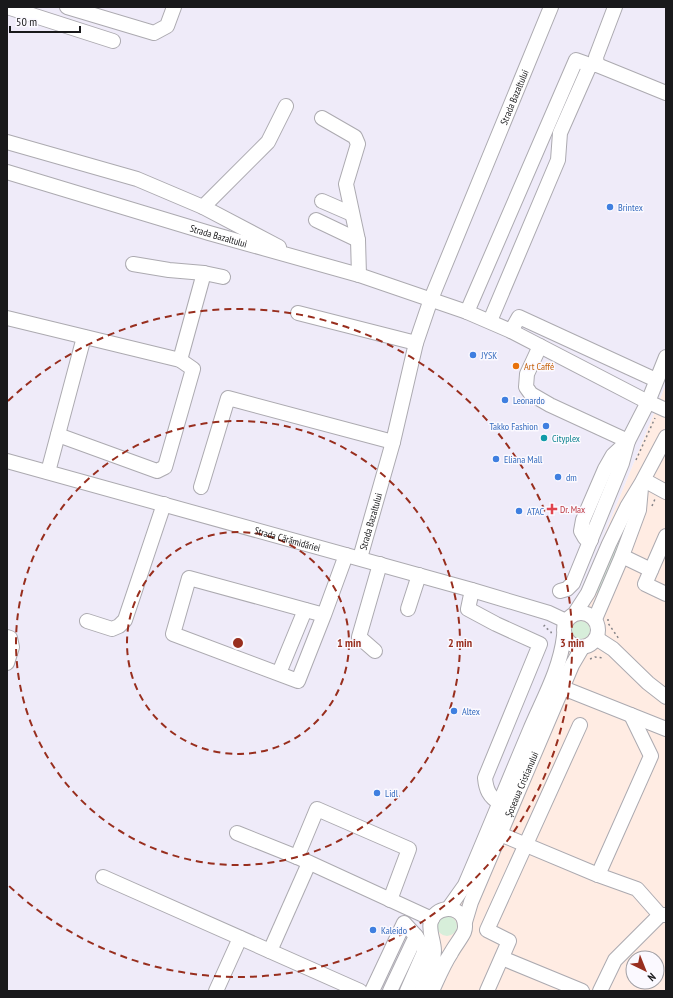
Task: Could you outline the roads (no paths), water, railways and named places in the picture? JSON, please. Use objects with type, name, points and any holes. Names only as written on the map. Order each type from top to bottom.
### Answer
[{"type":"street","points":[[7,7],[113,41]]},
{"type":"street","points":[[67,7],[154,33],[167,26],[174,7]]},
{"type":"street","name":"Strada Bazaltului","points":[[360,558],[393,442],[416,343],[431,299],[551,7]]},
{"type":"street","points":[[490,321],[558,160],[560,133],[593,65],[615,7]]},
{"type":"street","points":[[467,312],[576,60],[666,93]]},
{"type":"street","points":[[203,207],[268,142],[286,106]]},
{"type":"street","points":[[322,118],[355,137],[358,144],[346,184],[358,240],[359,275]]},
{"type":"street","points":[[541,140],[558,148]]},
{"type":"street","points":[[7,142],[138,179],[238,224],[300,258]]},
{"type":"street","name":"Strada Bazaltului","points":[[7,172],[209,233],[359,275],[467,312],[511,331],[666,410]]},
{"type":"street","points":[[322,201],[352,214]]},
{"type":"street","points":[[316,220],[358,240]]},
{"type":"street","points":[[133,264],[223,276]]},
{"type":"street","points":[[180,360],[204,273]]},
{"type":"street","points":[[298,313],[416,343]]},
{"type":"street","points":[[511,331],[519,317],[656,380]]},
{"type":"street","points":[[7,318],[84,338],[180,360],[193,369],[165,467],[157,471],[58,436]]},
{"type":"street","points":[[48,472],[84,338]]},
{"type":"street","points":[[540,346],[527,374],[526,387],[531,394],[550,405],[628,441]]},
{"type":"street","points":[[560,592],[567,589],[573,583],[622,463],[628,441],[648,402],[666,357]]},
{"type":"street","points":[[201,487],[228,398],[393,442]]},
{"type":"street","points":[[643,482],[639,510],[622,556],[595,619],[598,630],[596,638],[589,646],[582,648],[573,646],[564,636],[563,630],[570,617],[588,593],[627,507],[643,482],[666,437]]},
{"type":"street","name":"Strada Cărămidăriei","points":[[7,461],[360,558],[549,613],[570,617]]},
{"type":"street","points":[[643,482],[666,492]]},
{"type":"street","points":[[87,621],[112,629],[119,626],[125,620],[164,504]]},
{"type":"street","points":[[666,536],[645,584],[666,594]]},
{"type":"street","points":[[324,615],[189,578],[174,634],[298,681],[324,615],[346,555]]},
{"type":"street","points":[[622,556],[650,570]]},
{"type":"street","points":[[375,650],[359,637],[380,564]]},
{"type":"street","points":[[408,609],[419,575]]},
{"type":"street","points":[[472,590],[468,609],[496,624],[540,644],[485,778],[485,785],[490,797],[500,803]]},
{"type":"street","points":[[279,674],[305,610]]},
{"type":"street","points":[[570,617],[586,613],[595,619]]},
{"type":"street","name":"Șoseaua Cristianului","points":[[432,990],[432,964],[434,951],[430,924],[438,912],[448,909],[465,885],[556,671],[564,636]]},
{"type":"street","points":[[7,637],[10,638],[12,647],[7,663]]},
{"type":"street","points":[[596,638],[612,649],[648,683],[666,697]]},
{"type":"street","name":"Șoseaua Cristianului","points":[[432,990],[442,967],[464,932],[464,922],[500,834],[562,688],[577,655],[582,648]]},
{"type":"street","points":[[562,688],[666,729]]},
{"type":"street","points":[[598,875],[651,756],[631,715]]},
{"type":"street","points":[[487,991],[509,941],[487,930],[527,845],[580,725]]},
{"type":"street","points":[[270,951],[303,860],[317,809],[409,850],[390,900]]},
{"type":"street","points":[[237,833],[303,860],[432,919]]},
{"type":"street","points":[[500,834],[598,875],[637,889],[663,915],[615,960],[600,991]]},
{"type":"street","points":[[103,877],[360,991]]},
{"type":"street","points":[[448,909],[459,912],[464,922]]},
{"type":"street","points":[[372,991],[404,923],[416,936],[424,950],[407,991]]},
{"type":"street","points":[[432,934],[439,941],[444,943],[458,940]]},
{"type":"street","points":[[390,991],[416,936]]},
{"type":"street","points":[[216,991],[240,938]]},
{"type":"street","points":[[502,958],[582,991]]},
{"type":"place","name":"Brintex","points":[[610,207]]},
{"type":"place","name":"JYSK","points":[[473,355]]},
{"type":"place","name":"Art Caffé","points":[[516,366]]},
{"type":"place","name":"Leonardo","points":[[505,400]]},
{"type":"place","name":"Takko Fashion","points":[[546,426]]},
{"type":"place","name":"Cityplex","points":[[544,438]]},
{"type":"place","name":"Eliana Mall","points":[[496,459]]},
{"type":"place","name":"dm","points":[[558,477]]},
{"type":"place","name":"Dr. Max","points":[[552,509]]},
{"type":"place","name":"ATAC","points":[[519,511]]},
{"type":"place","name":"Altex","points":[[454,711]]},
{"type":"place","name":"Lidl","points":[[377,793]]},
{"type":"place","name":"Kaleido","points":[[373,930]]}]
